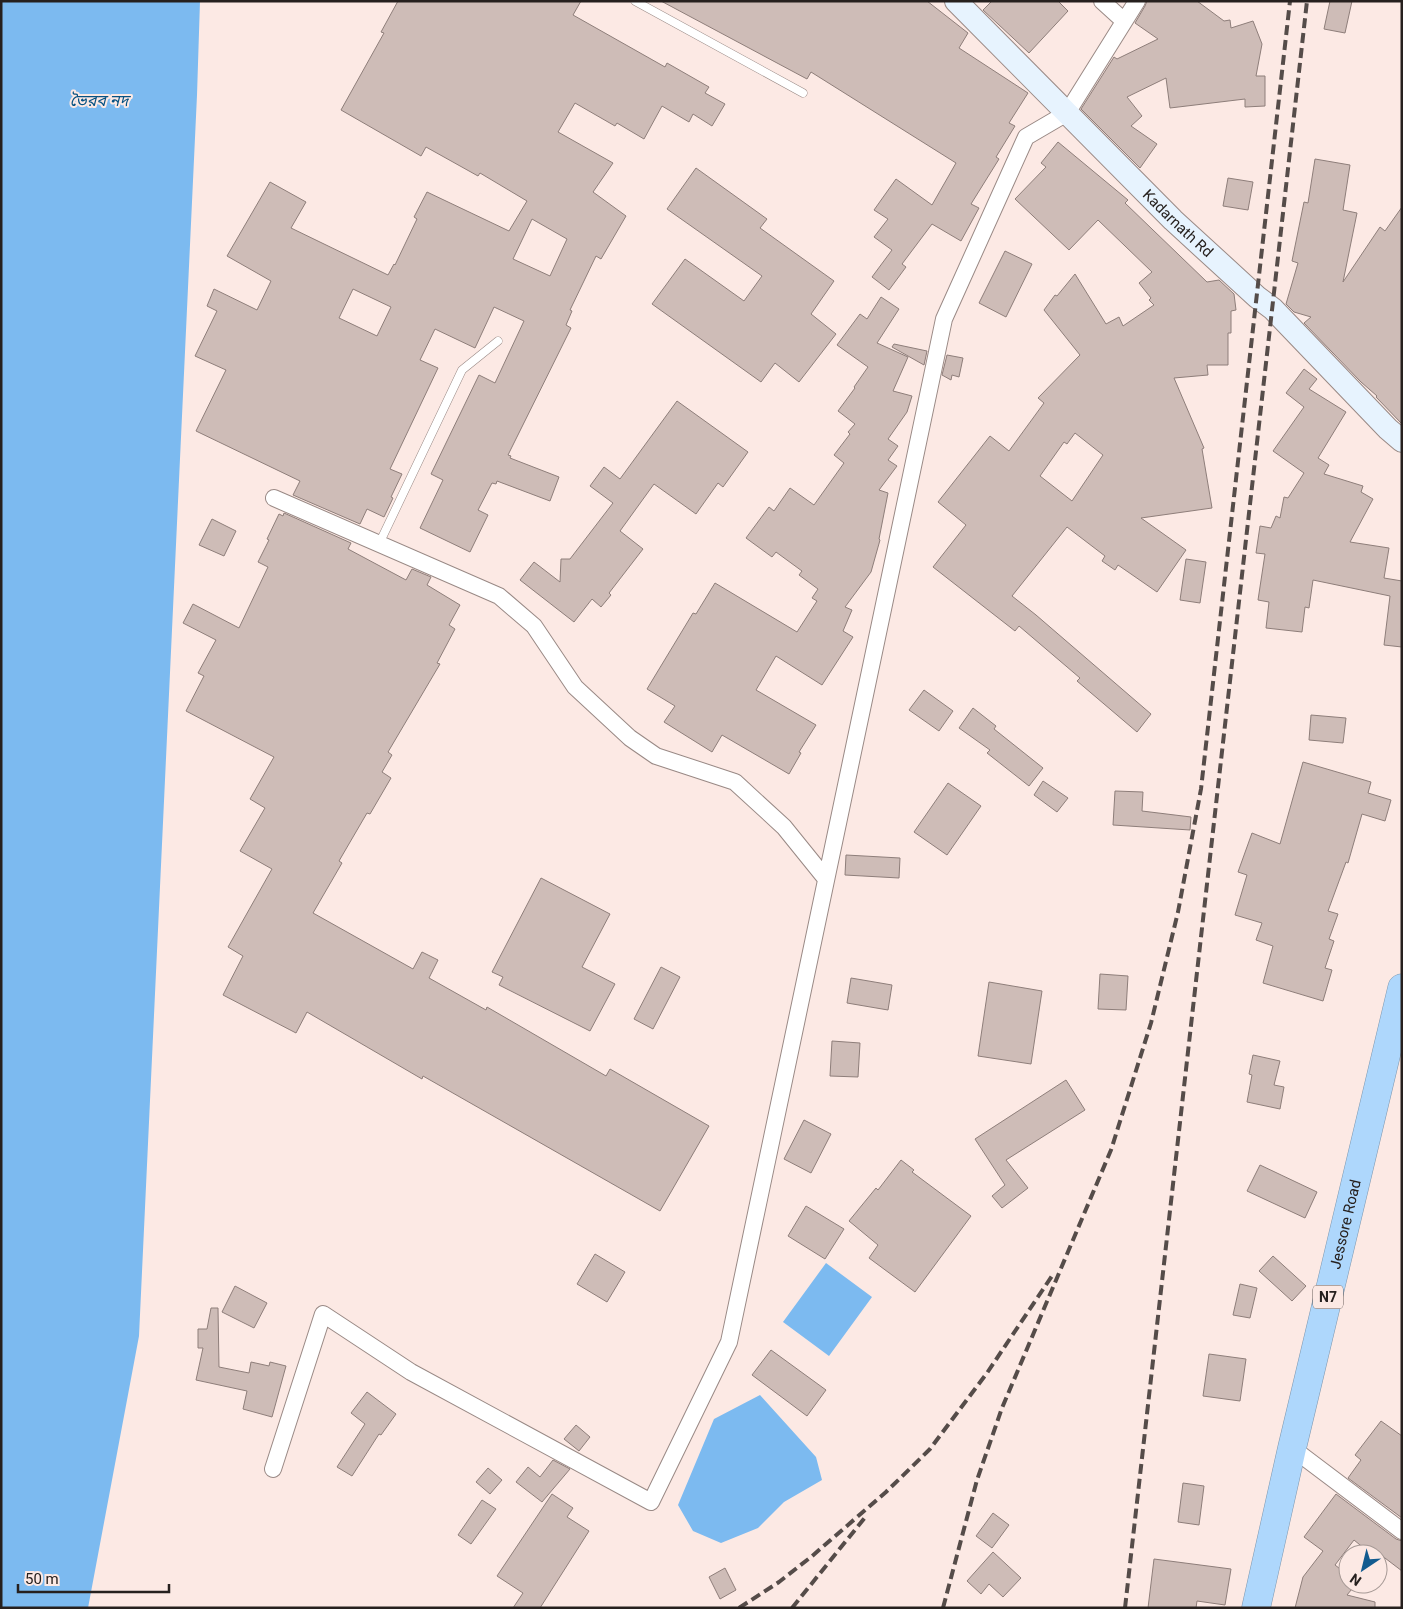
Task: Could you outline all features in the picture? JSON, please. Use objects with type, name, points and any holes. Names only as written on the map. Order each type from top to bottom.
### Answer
[{"type":"highway","name":"Jessore Road","points":[[1256,1608],[1292,1448],[1402,988]]},
{"type":"main road","name":"Kadarnath Rd","points":[[956,1],[1173,220],[1257,297],[1273,308],[1388,429],[1402,441]]},
{"type":"street","points":[[1102,1],[1124,21]]},
{"type":"street","points":[[273,1469],[323,1314],[411,1372],[652,1502],[729,1342],[944,319],[1026,137],[1067,113],[1137,1]]},
{"type":"street","points":[[274,498],[499,596],[534,626],[575,687],[630,738],[656,756],[735,782],[784,827],[826,879]]},
{"type":"street","points":[[1292,1448],[1402,1531]]},
{"type":"lane","points":[[635,1],[803,93]]},
{"type":"lane","points":[[379,544],[462,370],[498,341]]},
{"type":"water","name":"ভৈরব নদ","points":[[1,1],[200,1],[139,1336],[88,1608],[1,1608]]},
{"type":"water","points":[[826,1263],[872,1297],[829,1356],[783,1322]]},
{"type":"water","points":[[760,1395],[816,1457],[822,1480],[784,1502],[758,1528],[721,1543],[693,1531],[678,1505],[714,1419]]},
{"type":"building","points":[[398,1],[581,1],[573,15],[665,67],[667,63],[709,87],[705,93],[725,104],[712,126],[693,114],[689,122],[662,106],[644,139],[617,123],[615,126],[575,103],[558,132],[613,163],[593,192],[626,216],[601,259],[596,256],[570,310],[572,311],[566,325],[571,328],[508,455],[511,456],[510,458],[559,477],[550,501],[497,481],[496,484],[492,483],[478,510],[488,515],[470,552],[420,528],[443,480],[431,474],[479,375],[495,383],[524,321],[494,307],[475,348],[435,329],[420,360],[438,368],[390,469],[402,474],[384,517],[367,509],[360,524],[293,495],[300,481],[196,431],[226,370],[195,356],[217,311],[207,306],[214,289],[257,310],[271,281],[227,256],[270,182],[306,202],[291,228],[388,275],[395,265],[417,219],[414,217],[427,192],[509,231],[527,201],[480,173],[478,176],[426,147],[421,156],[341,110],[384,33],[381,32]],"holes":[[[532,219],[567,239],[550,276],[513,259]],[[353,289],[391,307],[377,336],[339,318]]]},
{"type":"building","points":[[661,1],[927,1],[968,33],[959,48],[1028,93],[1009,123],[1015,126],[996,157],[999,159],[971,204],[979,208],[961,241],[932,224],[902,264],[906,267],[889,290],[872,277],[892,250],[874,237],[888,219],[874,210],[896,179],[932,205],[956,163],[811,72],[807,79]]},
{"type":"building","points":[[992,1],[1058,1],[1068,11],[1029,53],[983,10]]},
{"type":"building","points":[[1147,1],[1197,1],[1224,21],[1230,20],[1231,28],[1253,21],[1262,44],[1256,76],[1265,76],[1265,106],[1245,107],[1245,99],[1170,108],[1166,78],[1127,97],[1142,116],[1131,126],[1157,144],[1140,168],[1081,109],[1114,57],[1117,59],[1158,39],[1135,23]]},
{"type":"building","points":[[1330,1],[1352,1],[1345,33],[1324,29]]},
{"type":"building","points":[[1058,142],[1128,200],[1125,203],[1207,282],[1219,280],[1234,294],[1236,310],[1231,311],[1231,333],[1228,333],[1228,365],[1207,365],[1208,375],[1174,378],[1204,448],[1202,449],[1212,508],[1141,518],[1186,550],[1157,592],[1118,565],[1115,570],[1102,561],[1105,556],[1067,527],[1012,596],[1151,714],[1137,732],[1077,681],[1080,678],[1019,626],[1015,631],[933,567],[966,525],[938,502],[990,436],[1009,451],[1044,403],[1038,398],[1080,355],[1044,310],[1055,295],[1057,296],[1075,274],[1106,324],[1119,317],[1123,326],[1154,305],[1139,283],[1152,272],[1098,220],[1069,250],[1015,199],[1046,167],[1041,163]],"holes":[[[1075,433],[1103,455],[1072,501],[1040,476],[1064,442],[1067,444]]]},
{"type":"building","points":[[1315,159],[1350,165],[1343,210],[1357,213],[1343,282],[1380,227],[1385,231],[1402,207],[1402,424],[1377,396],[1304,323],[1311,317],[1294,312],[1286,304],[1298,263],[1292,261],[1304,202],[1308,203]]},
{"type":"building","points":[[696,168],[767,219],[760,228],[834,281],[811,314],[836,334],[799,382],[775,363],[761,382],[652,304],[685,259],[744,301],[762,276],[667,209]]},
{"type":"building","points":[[1228,178],[1253,182],[1248,210],[1223,206]]},
{"type":"building","points":[[1005,251],[1032,264],[1006,317],[979,303]]},
{"type":"building","points":[[881,297],[899,309],[877,343],[908,357],[893,391],[912,396],[907,412],[888,439],[898,446],[888,460],[897,466],[879,490],[888,493],[880,540],[871,572],[845,607],[852,610],[843,631],[853,637],[822,685],[776,656],[756,690],[816,725],[799,752],[801,753],[789,774],[722,735],[712,752],[664,722],[675,706],[647,689],[693,613],[696,614],[715,583],[797,632],[817,601],[812,598],[818,589],[799,575],[802,571],[776,552],[772,557],[746,538],[769,507],[774,511],[790,488],[814,505],[844,463],[834,455],[855,424],[838,411],[868,367],[837,345],[860,314],[867,319]]},
{"type":"building","points":[[894,344],[927,351],[924,365],[892,347]]},
{"type":"building","points":[[947,355],[963,358],[959,377],[952,375],[951,380],[942,375]]},
{"type":"building","points":[[1304,369],[1317,379],[1309,389],[1346,412],[1318,458],[1329,465],[1324,474],[1363,486],[1361,492],[1373,499],[1350,542],[1389,548],[1384,578],[1402,581],[1402,647],[1384,645],[1390,596],[1313,580],[1309,608],[1305,607],[1302,632],[1266,628],[1269,602],[1258,600],[1265,554],[1256,553],[1260,526],[1271,528],[1276,516],[1280,518],[1284,497],[1288,498],[1304,473],[1273,451],[1304,407],[1286,393]]},
{"type":"building","points":[[677,401],[748,452],[723,487],[718,483],[696,514],[654,484],[620,531],[643,549],[609,593],[611,595],[601,607],[592,599],[574,622],[520,580],[534,562],[560,582],[561,559],[570,559],[613,503],[590,486],[604,467],[620,479]]},
{"type":"building","points":[[284,513],[351,543],[348,549],[406,580],[412,569],[431,577],[427,585],[460,605],[449,625],[455,629],[437,663],[440,664],[388,752],[392,755],[382,772],[391,778],[370,814],[367,813],[339,861],[342,863],[313,913],[413,969],[422,952],[438,960],[429,978],[486,1010],[487,1007],[606,1076],[610,1069],[709,1126],[660,1211],[423,1076],[422,1079],[307,1012],[296,1033],[223,995],[243,956],[228,947],[272,869],[240,851],[265,808],[250,799],[274,757],[186,711],[204,676],[198,673],[216,640],[183,623],[193,604],[239,628],[268,567],[258,562],[269,540],[267,539],[279,514],[283,516]]},
{"type":"building","points":[[212,519],[236,531],[224,556],[199,545]]},
{"type":"building","points":[[1186,559],[1206,562],[1200,603],[1180,600]]},
{"type":"building","points":[[924,690],[953,711],[939,731],[909,710]]},
{"type":"building","points":[[973,708],[996,726],[994,729],[1043,768],[1029,786],[987,753],[990,750],[959,728]]},
{"type":"building","points":[[1311,715],[1346,718],[1343,743],[1309,740]]},
{"type":"building","points":[[1303,762],[1371,782],[1368,793],[1391,800],[1385,821],[1362,814],[1348,863],[1346,862],[1328,911],[1338,914],[1329,939],[1334,941],[1325,968],[1332,970],[1323,1001],[1263,983],[1273,946],[1256,940],[1262,923],[1235,915],[1247,875],[1238,872],[1252,833],[1280,844]]},
{"type":"building","points":[[1043,781],[1068,798],[1057,812],[1034,795]]},
{"type":"building","points":[[948,783],[981,806],[947,855],[914,832]]},
{"type":"building","points":[[1115,791],[1143,792],[1142,811],[1191,817],[1190,830],[1113,825]]},
{"type":"building","points":[[846,855],[900,858],[899,878],[845,875]]},
{"type":"building","points":[[541,878],[610,914],[582,967],[615,984],[590,1031],[499,985],[503,977],[492,972]]},
{"type":"building","points":[[661,967],[680,977],[653,1029],[634,1019]]},
{"type":"building","points":[[1100,974],[1128,976],[1126,1010],[1098,1009]]},
{"type":"building","points":[[851,978],[892,985],[888,1010],[847,1003]]},
{"type":"building","points":[[989,982],[1042,991],[1031,1064],[978,1056]]},
{"type":"building","points":[[832,1041],[860,1043],[858,1077],[830,1076]]},
{"type":"building","points":[[1253,1055],[1280,1061],[1274,1085],[1284,1087],[1280,1109],[1247,1102],[1252,1075],[1249,1074]]},
{"type":"building","points":[[1066,1080],[1085,1110],[1006,1160],[1028,1188],[1002,1208],[992,1196],[1005,1185],[975,1139]]},
{"type":"building","points":[[804,1120],[831,1134],[811,1173],[784,1159]]},
{"type":"building","points":[[901,1160],[914,1170],[912,1172],[971,1216],[915,1292],[869,1258],[878,1245],[849,1221],[876,1188],[878,1190]]},
{"type":"building","points":[[1260,1165],[1317,1192],[1305,1218],[1247,1191]]},
{"type":"building","points":[[806,1206],[844,1229],[825,1259],[788,1236]]},
{"type":"building","points":[[595,1254],[625,1272],[607,1302],[577,1284]]},
{"type":"building","points":[[1273,1256],[1306,1286],[1292,1301],[1259,1271]]},
{"type":"building","points":[[1240,1284],[1257,1288],[1250,1318],[1233,1315]]},
{"type":"building","points":[[235,1286],[267,1303],[254,1328],[222,1312]]},
{"type":"building","points":[[211,1308],[218,1308],[219,1367],[249,1373],[251,1362],[269,1366],[270,1362],[286,1366],[272,1417],[243,1409],[247,1391],[196,1380],[203,1348],[198,1348],[198,1329],[207,1329]]},
{"type":"building","points":[[771,1350],[826,1390],[807,1416],[752,1375]]},
{"type":"building","points":[[1209,1354],[1246,1359],[1240,1401],[1203,1396]]},
{"type":"building","points":[[367,1392],[396,1414],[381,1435],[379,1434],[352,1476],[337,1467],[365,1424],[351,1413]]},
{"type":"building","points":[[1381,1421],[1402,1436],[1402,1518],[1348,1478],[1361,1460],[1355,1455]]},
{"type":"building","points":[[576,1425],[590,1437],[579,1451],[564,1439]]},
{"type":"building","points":[[553,1460],[570,1469],[542,1502],[516,1482],[528,1467],[540,1477]]},
{"type":"building","points":[[488,1468],[502,1480],[490,1494],[476,1482]]},
{"type":"building","points":[[1183,1483],[1204,1486],[1199,1525],[1178,1522]]},
{"type":"building","points":[[552,1494],[573,1508],[567,1517],[589,1531],[540,1608],[513,1608],[523,1593],[497,1576]]},
{"type":"building","points":[[1336,1494],[1396,1539],[1402,1541],[1402,1571],[1388,1560],[1388,1544],[1359,1544],[1354,1540],[1351,1544],[1338,1544],[1338,1561],[1335,1565],[1338,1567],[1338,1594],[1348,1594],[1375,1602],[1375,1608],[1295,1608],[1303,1577],[1323,1551],[1304,1537]]},
{"type":"building","points":[[482,1500],[496,1509],[471,1544],[458,1535]]},
{"type":"building","points":[[993,1513],[1009,1525],[992,1548],[976,1536]]},
{"type":"building","points":[[993,1552],[1021,1578],[1003,1597],[989,1584],[981,1594],[967,1581]]},
{"type":"building","points":[[1154,1559],[1231,1569],[1225,1605],[1197,1601],[1196,1608],[1148,1608]]},
{"type":"building","points":[[725,1568],[736,1590],[720,1599],[709,1577]]},
{"type":"railway","points":[[943,1608],[977,1480],[1002,1408],[1111,1150],[1151,1023],[1178,912],[1201,789],[1290,1]]},
{"type":"railway","points":[[1125,1608],[1307,1]]},
{"type":"railway","points":[[739,1608],[779,1582],[811,1557],[886,1492],[930,1449],[987,1373],[1054,1273]]},
{"type":"railway","points":[[792,1608],[867,1515]]}]
